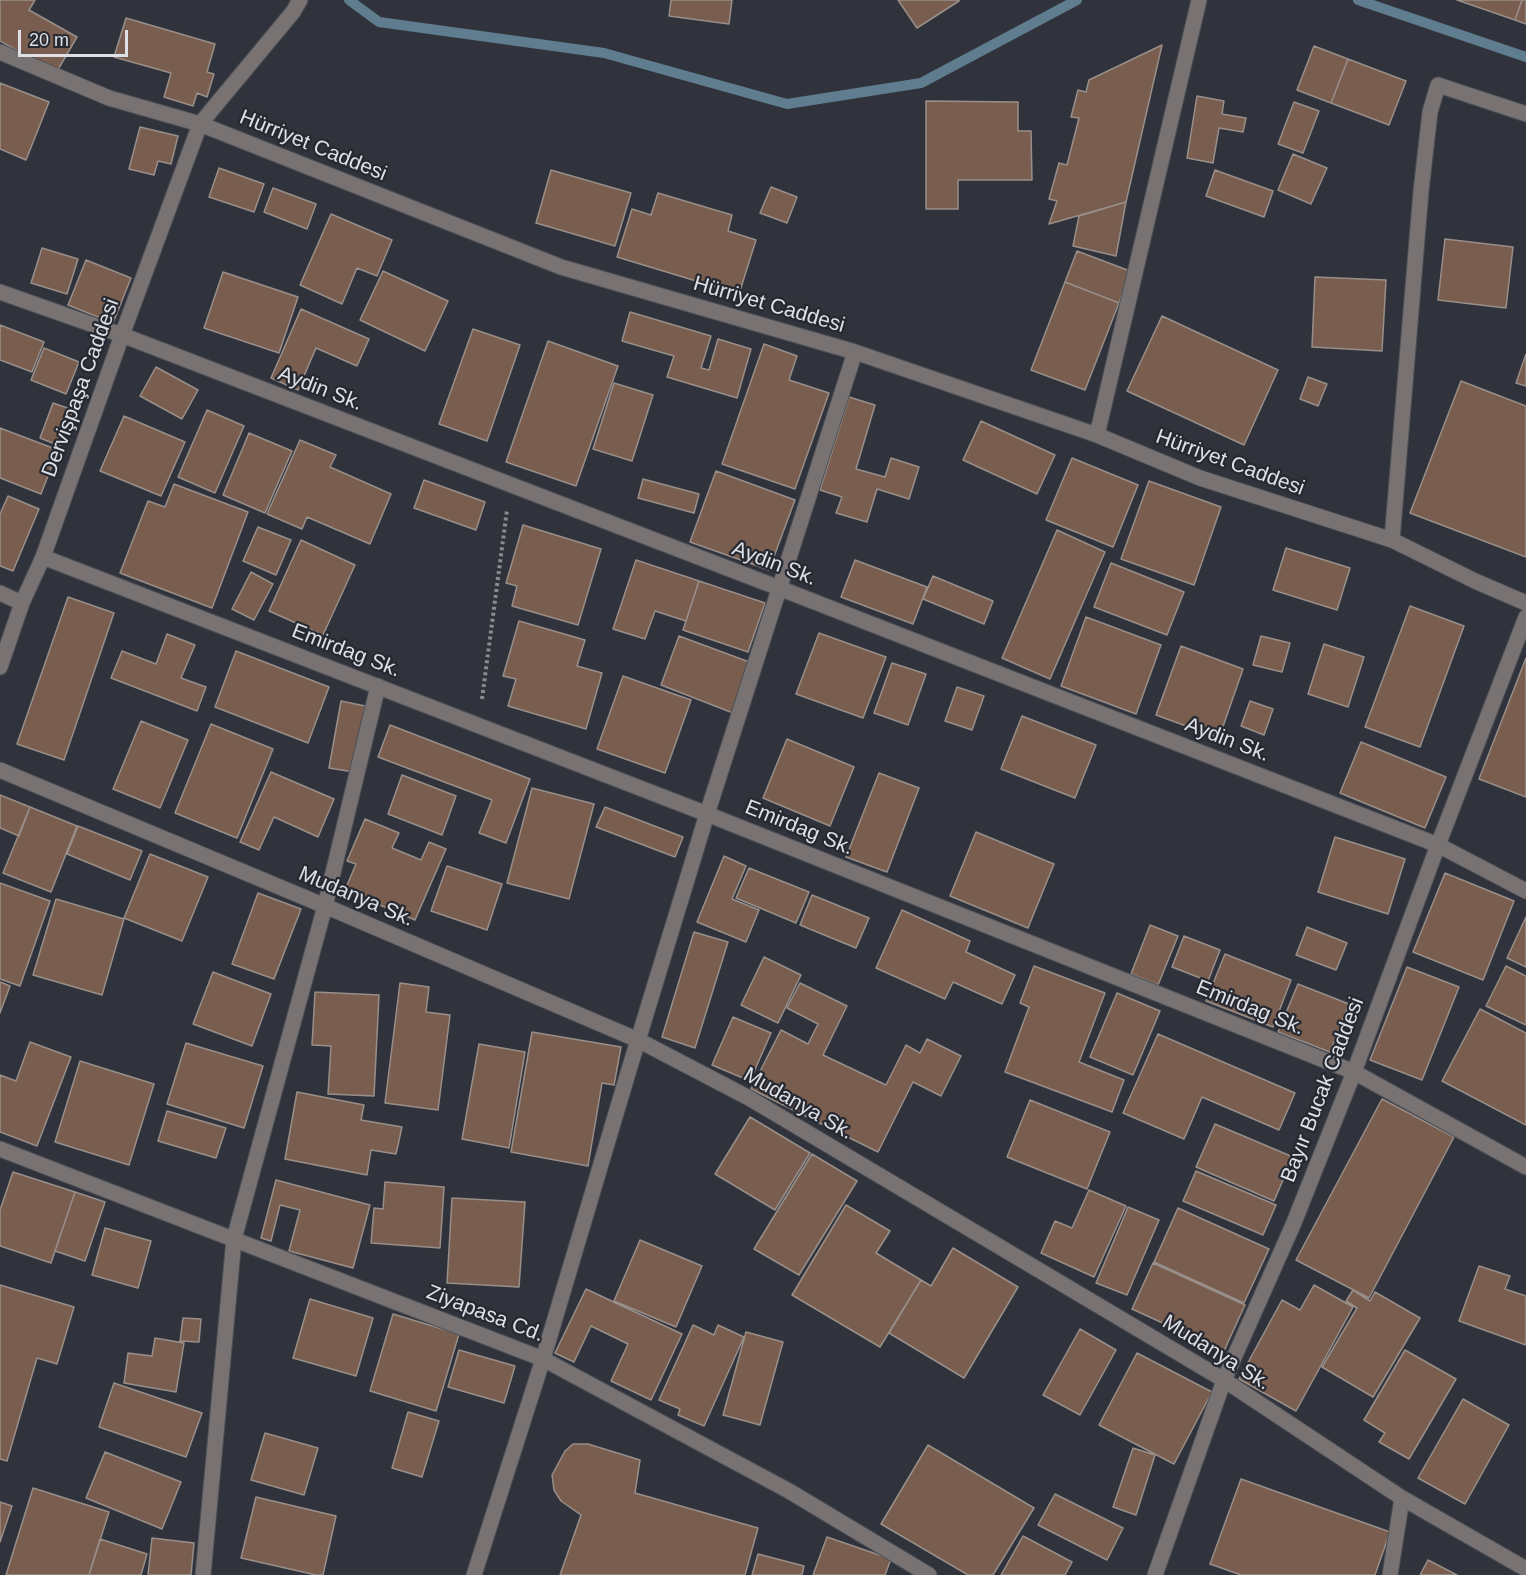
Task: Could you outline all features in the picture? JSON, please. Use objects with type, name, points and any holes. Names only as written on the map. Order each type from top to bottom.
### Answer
[{"type":"street","points":[[1097,435],[1199,1]]},
{"type":"street","name":"Dervişpaşa Caddesi","points":[[0,667],[22,603],[43,557],[200,124],[296,6]]},
{"type":"street","name":"Hürriyet Caddesi","points":[[0,52],[109,98],[200,124],[561,267],[855,352],[1097,435],[1200,478],[1392,540],[1526,603]]},
{"type":"street","points":[[1392,540],[1421,191],[1431,112],[1438,85],[1526,114]]},
{"type":"street","name":"Aydin Sk.","points":[[0,292],[122,335],[1438,845],[1526,891]]},
{"type":"street","points":[[474,1575],[543,1359],[707,814],[855,352]]},
{"type":"street","name":"Emirdag Sk.","points":[[43,557],[707,814],[1354,1072],[1526,1167]]},
{"type":"street","points":[[0,593],[22,603]]},
{"type":"street","name":"Bayır Bucak Caddesi","points":[[1155,1575],[1224,1380],[1293,1225],[1354,1072],[1526,617]]},
{"type":"street","points":[[203,1575],[234,1239],[325,906],[378,686]]},
{"type":"street","name":"Mudanya Sk.","points":[[0,770],[638,1040],[749,1098],[1224,1380],[1402,1498],[1526,1569]]},
{"type":"street","name":"Ziyapasa Cd.","points":[[0,1149],[543,1359],[789,1491],[929,1575]]},
{"type":"street","points":[[1390,1575],[1402,1498]]},
{"type":"path","points":[[479,726],[510,485]]},
{"type":"building","points":[[0,0],[35,0],[29,10],[77,37],[56,73],[0,41]]},
{"type":"building","points":[[671,0],[732,0],[729,24],[669,16]]},
{"type":"building","points":[[898,0],[959,0],[959,1],[917,28]]},
{"type":"building","points":[[1457,0],[1522,0],[1515,20]]},
{"type":"building","points":[[1522,0],[1526,0],[1526,24],[1515,20]]},
{"type":"building","points":[[126,18],[215,44],[207,72],[214,74],[207,97],[197,93],[193,106],[164,97],[171,73],[114,57]]},
{"type":"building","points":[[1162,45],[1126,202],[1049,224],[1057,201],[1049,199],[1059,163],[1067,165],[1079,118],[1071,117],[1078,90],[1086,92],[1089,80]]},
{"type":"building","points":[[1314,46],[1348,59],[1331,103],[1297,90]]},
{"type":"building","points":[[1348,59],[1406,81],[1389,125],[1331,103]]},
{"type":"building","points":[[0,83],[49,102],[26,160],[0,149]]},
{"type":"building","points":[[1197,96],[1224,101],[1222,114],[1246,118],[1243,132],[1219,128],[1213,163],[1187,158]]},
{"type":"building","points":[[926,101],[1018,102],[1018,131],[1031,131],[1032,180],[958,180],[958,209],[926,209]]},
{"type":"building","points":[[1294,102],[1319,111],[1303,153],[1278,144]]},
{"type":"building","points":[[140,127],[178,136],[171,164],[158,161],[154,175],[129,169]]},
{"type":"building","points":[[1293,154],[1327,168],[1311,204],[1278,190]]},
{"type":"building","points":[[219,168],[264,184],[254,212],[209,197]]},
{"type":"building","points":[[551,170],[631,193],[615,246],[536,223]]},
{"type":"building","points":[[1215,170],[1273,191],[1264,217],[1206,196]]},
{"type":"building","points":[[771,187],[797,197],[787,223],[760,213]]},
{"type":"building","points":[[273,188],[316,204],[307,229],[264,212]]},
{"type":"building","points":[[658,193],[732,215],[728,231],[756,240],[739,294],[617,257],[632,209],[651,215]]},
{"type":"building","points":[[1126,202],[1116,256],[1073,246],[1079,216]]},
{"type":"building","points":[[331,214],[392,240],[377,276],[357,268],[342,304],[300,285]]},
{"type":"building","points":[[1445,239],[1513,247],[1506,308],[1438,300]]},
{"type":"building","points":[[42,248],[78,259],[67,294],[31,283]]},
{"type":"building","points":[[1077,251],[1130,271],[1119,303],[1065,282]]},
{"type":"building","points":[[86,260],[131,278],[113,323],[68,305]]},
{"type":"building","points":[[383,271],[448,301],[425,351],[360,320]]},
{"type":"building","points":[[223,272],[298,297],[279,353],[204,328]]},
{"type":"building","points":[[1315,277],[1386,280],[1382,351],[1312,347]]},
{"type":"building","points":[[1065,282],[1119,303],[1085,390],[1031,370]]},
{"type":"building","points":[[301,309],[369,339],[357,366],[316,348],[298,390],[271,378]]},
{"type":"building","points":[[630,312],[711,336],[701,368],[709,370],[718,339],[751,349],[737,398],[667,377],[674,356],[622,341]]},
{"type":"building","points":[[1162,316],[1278,370],[1244,445],[1127,391]]},
{"type":"building","points":[[0,325],[44,342],[32,372],[0,360]]},
{"type":"building","points":[[473,329],[520,345],[487,441],[439,424]]},
{"type":"building","points":[[548,341],[618,366],[576,486],[506,462]]},
{"type":"building","points":[[764,344],[797,356],[789,380],[829,393],[795,489],[722,464]]},
{"type":"building","points":[[44,348],[79,362],[66,394],[31,380]]},
{"type":"building","points":[[1526,354],[1526,386],[1516,383]]},
{"type":"building","points":[[156,367],[198,390],[182,419],[140,396]]},
{"type":"building","points":[[1308,377],[1327,384],[1318,406],[1300,399]]},
{"type":"building","points":[[1461,381],[1526,406],[1526,557],[1410,513]]},
{"type":"building","points":[[614,383],[653,395],[632,461],[593,449]]},
{"type":"building","points":[[849,397],[875,405],[856,469],[885,477],[891,458],[919,467],[909,499],[877,489],[867,522],[836,513],[842,497],[820,490]]},
{"type":"building","points":[[53,403],[73,410],[60,446],[40,438]]},
{"type":"building","points":[[207,410],[244,426],[215,493],[178,477]]},
{"type":"building","points":[[124,416],[185,442],[161,496],[100,471]]},
{"type":"building","points":[[981,421],[1055,455],[1037,494],[963,460]]},
{"type":"building","points":[[0,428],[58,450],[41,494],[0,478]]},
{"type":"building","points":[[249,433],[292,451],[265,513],[223,495]]},
{"type":"building","points":[[300,440],[336,455],[330,467],[391,494],[370,544],[307,517],[302,529],[267,514]]},
{"type":"building","points":[[1072,458],[1138,485],[1113,547],[1046,520]]},
{"type":"building","points":[[716,471],[795,500],[769,570],[690,542]]},
{"type":"building","points":[[643,479],[699,494],[694,513],[638,498]]},
{"type":"building","points":[[424,480],[485,502],[476,530],[414,508]]},
{"type":"building","points":[[1149,481],[1221,507],[1194,585],[1121,559]]},
{"type":"building","points":[[174,484],[248,512],[212,608],[120,573],[148,501],[165,507]]},
{"type":"building","points":[[8,496],[39,509],[13,571],[0,566],[0,514]]},
{"type":"building","points":[[523,525],[601,549],[578,625],[512,606],[517,586],[506,583]]},
{"type":"building","points":[[258,527],[291,540],[276,575],[243,561]]},
{"type":"building","points":[[1057,530],[1105,552],[1050,679],[1002,658]]},
{"type":"building","points":[[301,540],[355,565],[323,635],[269,611]]},
{"type":"building","points":[[1286,548],[1350,568],[1337,610],[1273,590]]},
{"type":"building","points":[[636,560],[699,581],[686,621],[655,611],[645,639],[613,629]]},
{"type":"building","points":[[855,560],[927,587],[913,624],[841,597]]},
{"type":"building","points":[[1111,563],[1184,592],[1167,635],[1094,607]]},
{"type":"building","points":[[251,572],[273,584],[254,620],[232,609]]},
{"type":"building","points":[[933,576],[993,601],[984,624],[923,599]]},
{"type":"building","points":[[699,581],[765,603],[748,652],[683,630]]},
{"type":"building","points":[[68,597],[114,613],[64,760],[17,744]]},
{"type":"building","points":[[1410,606],[1464,626],[1420,747],[1365,727]]},
{"type":"building","points":[[1086,617],[1161,645],[1136,714],[1061,686]]},
{"type":"building","points":[[519,621],[585,640],[577,666],[602,673],[586,729],[508,706],[516,679],[503,676]]},
{"type":"building","points":[[819,633],[886,657],[863,718],[796,694]]},
{"type":"building","points":[[167,634],[195,645],[181,678],[206,687],[197,711],[111,678],[122,651],[156,664]]},
{"type":"building","points":[[679,636],[752,663],[733,713],[661,685]]},
{"type":"building","points":[[1261,636],[1290,643],[1282,672],[1253,665]]},
{"type":"building","points":[[1324,644],[1364,657],[1348,707],[1308,694]]},
{"type":"building","points":[[1181,646],[1243,669],[1219,738],[1156,715]]},
{"type":"building","points":[[236,651],[329,687],[308,743],[215,707]]},
{"type":"building","points":[[1526,658],[1526,797],[1479,779]]},
{"type":"building","points":[[892,663],[926,674],[908,725],[874,713]]},
{"type":"building","points":[[623,676],[691,700],[665,773],[597,749]]},
{"type":"building","points":[[957,687],[984,696],[972,730],[945,721]]},
{"type":"building","points":[[341,701],[365,706],[354,772],[329,768]]},
{"type":"building","points":[[1250,701],[1273,709],[1264,735],[1241,726]]},
{"type":"building","points":[[1022,716],[1096,745],[1075,798],[1001,769]]},
{"type":"building","points":[[141,721],[188,740],[160,808],[113,789]]},
{"type":"building","points":[[211,724],[273,749],[237,838],[175,813]]},
{"type":"building","points":[[390,725],[530,779],[506,843],[479,833],[492,800],[378,757]]},
{"type":"building","points":[[787,739],[854,767],[830,826],[763,798]]},
{"type":"building","points":[[1361,742],[1446,777],[1425,828],[1340,793]]},
{"type":"building","points":[[271,772],[334,799],[318,837],[274,817],[259,850],[240,842]]},
{"type":"building","points":[[879,773],[919,788],[887,872],[846,857]]},
{"type":"building","points":[[402,775],[456,796],[442,835],[388,814]]},
{"type":"building","points":[[532,788],[594,804],[569,899],[507,883]]},
{"type":"building","points":[[0,795],[30,807],[19,836],[0,828]]},
{"type":"building","points":[[30,807],[77,826],[51,892],[3,873]]},
{"type":"building","points":[[605,807],[683,837],[675,857],[596,827]]},
{"type":"building","points":[[365,819],[399,833],[392,848],[421,860],[429,842],[446,849],[415,920],[345,890],[356,864],[347,861]]},
{"type":"building","points":[[78,826],[142,851],[130,880],[67,854]]},
{"type":"building","points":[[976,832],[1054,864],[1028,928],[950,896]]},
{"type":"building","points":[[1335,837],[1405,859],[1388,914],[1318,892]]},
{"type":"building","points":[[150,854],[208,877],[182,941],[124,918]]},
{"type":"building","points":[[724,856],[746,866],[732,899],[759,910],[746,942],[697,922]]},
{"type":"building","points":[[447,866],[502,884],[487,930],[431,911]]},
{"type":"building","points":[[749,868],[809,892],[796,923],[736,898]]},
{"type":"building","points":[[1445,873],[1514,901],[1483,980],[1413,952]]},
{"type":"building","points":[[0,883],[50,901],[20,986],[0,979]]},
{"type":"building","points":[[258,893],[301,909],[274,979],[232,964]]},
{"type":"building","points":[[812,895],[869,918],[856,948],[800,925]]},
{"type":"building","points":[[56,899],[124,919],[102,995],[33,975]]},
{"type":"building","points":[[902,910],[970,941],[966,952],[1015,975],[1002,1004],[953,982],[945,999],[876,968]]},
{"type":"building","points":[[1526,917],[1526,967],[1507,958]]},
{"type":"building","points":[[1150,925],[1178,936],[1158,985],[1131,974]]},
{"type":"building","points":[[1307,927],[1347,943],[1336,970],[1296,955]]},
{"type":"building","points":[[694,932],[728,942],[695,1048],[662,1037]]},
{"type":"building","points":[[1184,936],[1220,950],[1208,981],[1172,967]]},
{"type":"building","points":[[1225,954],[1291,980],[1273,1027],[1206,1001]]},
{"type":"building","points":[[764,957],[801,975],[778,1023],[741,1005]]},
{"type":"building","points":[[1034,966],[1105,993],[1079,1062],[1124,1080],[1112,1112],[1005,1072],[1029,1007],[1020,1003]]},
{"type":"building","points":[[1506,966],[1526,976],[1526,1025],[1486,1006]]},
{"type":"building","points":[[1407,967],[1459,987],[1422,1080],[1370,1060]]},
{"type":"building","points":[[213,972],[271,994],[252,1046],[193,1024]]},
{"type":"building","points":[[0,982],[10,986],[0,1013]]},
{"type":"building","points":[[400,983],[429,987],[426,1012],[450,1015],[438,1110],[385,1103]]},
{"type":"building","points":[[800,983],[847,1006],[823,1055],[886,1085],[906,1045],[920,1053],[927,1039],[961,1056],[941,1096],[913,1082],[878,1152],[751,1089],[781,1030],[808,1044],[818,1024],[787,1008]]},
{"type":"building","points":[[1298,984],[1349,1004],[1330,1052],[1278,1032]]},
{"type":"building","points":[[315,992],[379,995],[374,1096],[328,1094],[331,1046],[312,1045]]},
{"type":"building","points":[[1117,993],[1160,1011],[1133,1075],[1090,1057]]},
{"type":"building","points":[[1480,1009],[1526,1033],[1526,1125],[1442,1081]]},
{"type":"building","points":[[733,1017],[771,1033],[750,1081],[712,1065]]},
{"type":"building","points":[[532,1032],[621,1047],[614,1085],[602,1083],[588,1166],[511,1152]]},
{"type":"building","points":[[1158,1034],[1295,1093],[1279,1130],[1202,1097],[1184,1139],[1123,1113]]},
{"type":"building","points":[[30,1042],[71,1057],[37,1146],[0,1132],[0,1075],[16,1081]]},
{"type":"building","points":[[186,1043],[263,1066],[244,1128],[167,1104]]},
{"type":"building","points":[[479,1044],[525,1052],[509,1148],[462,1139]]},
{"type":"building","points":[[80,1061],[154,1084],[129,1165],[55,1142]]},
{"type":"building","points":[[297,1092],[364,1105],[361,1120],[402,1127],[396,1154],[371,1150],[367,1175],[285,1159]]},
{"type":"building","points":[[1382,1099],[1454,1137],[1369,1298],[1296,1260]]},
{"type":"building","points":[[1030,1100],[1110,1132],[1087,1189],[1007,1157]]},
{"type":"building","points":[[167,1111],[226,1128],[216,1158],[158,1141]]},
{"type":"building","points":[[750,1117],[810,1153],[775,1210],[715,1174]]},
{"type":"building","points":[[1215,1124],[1293,1157],[1274,1201],[1196,1167]]},
{"type":"building","points":[[812,1154],[857,1181],[799,1275],[754,1249]]},
{"type":"building","points":[[1196,1171],[1276,1205],[1263,1235],[1183,1201]]},
{"type":"building","points":[[13,1172],[75,1192],[51,1263],[0,1246],[0,1210]]},
{"type":"building","points":[[276,1180],[370,1205],[353,1268],[289,1251],[300,1210],[280,1205],[271,1241],[261,1238]]},
{"type":"building","points":[[385,1182],[444,1187],[440,1248],[371,1243],[374,1208],[383,1209]]},
{"type":"building","points":[[1089,1190],[1126,1206],[1094,1277],[1041,1253],[1055,1221],[1072,1228]]},
{"type":"building","points":[[75,1192],[105,1202],[85,1261],[55,1251]]},
{"type":"building","points":[[452,1198],[525,1202],[519,1287],[447,1283]]},
{"type":"building","points":[[846,1205],[890,1231],[876,1253],[921,1280],[880,1347],[792,1295]]},
{"type":"building","points":[[1128,1207],[1159,1220],[1127,1295],[1096,1283]]},
{"type":"building","points":[[1178,1208],[1269,1249],[1244,1303],[1154,1262]]},
{"type":"building","points":[[105,1228],[151,1241],[138,1288],[92,1275]]},
{"type":"building","points":[[640,1240],[702,1266],[676,1327],[614,1301]]},
{"type":"building","points":[[953,1248],[1018,1287],[964,1378],[889,1333],[921,1280],[931,1286]]},
{"type":"building","points":[[1153,1263],[1245,1305],[1224,1351],[1132,1309]]},
{"type":"building","points":[[1479,1266],[1510,1276],[1505,1289],[1526,1296],[1526,1345],[1459,1321]]},
{"type":"building","points":[[0,1285],[74,1307],[57,1364],[37,1358],[7,1461],[0,1459]]},
{"type":"building","points":[[1314,1285],[1353,1307],[1296,1411],[1239,1379],[1282,1300],[1300,1310]]},
{"type":"building","points":[[586,1289],[682,1334],[651,1400],[611,1381],[628,1344],[591,1326],[574,1362],[555,1353]]},
{"type":"building","points":[[1353,1290],[1370,1301],[1375,1292],[1420,1318],[1373,1397],[1322,1367],[1357,1308],[1346,1301]]},
{"type":"building","points":[[310,1299],[373,1318],[356,1376],[293,1358]]},
{"type":"building","points":[[393,1314],[459,1334],[436,1411],[370,1391]]},
{"type":"building","points":[[183,1318],[201,1319],[199,1342],[180,1341]]},
{"type":"building","points":[[693,1325],[714,1335],[718,1325],[744,1337],[704,1426],[678,1415],[680,1409],[659,1400]]},
{"type":"building","points":[[1080,1329],[1116,1350],[1080,1415],[1043,1395]]},
{"type":"building","points":[[746,1332],[783,1342],[760,1425],[723,1415]]},
{"type":"building","points":[[155,1338],[184,1343],[176,1392],[124,1383],[128,1353],[152,1356]]},
{"type":"building","points":[[459,1350],[515,1366],[504,1403],[448,1387]]},
{"type":"building","points":[[1405,1350],[1456,1379],[1409,1459],[1379,1442],[1385,1433],[1364,1420]]},
{"type":"building","points":[[1137,1353],[1212,1392],[1174,1464],[1099,1425]]},
{"type":"building","points":[[114,1383],[202,1413],[186,1457],[99,1427]]},
{"type":"building","points":[[1463,1399],[1509,1425],[1465,1504],[1418,1478]]},
{"type":"building","points":[[408,1412],[439,1421],[422,1477],[392,1468]]},
{"type":"building","points":[[265,1433],[318,1448],[304,1495],[251,1480]]},
{"type":"building","points":[[573,1444],[588,1444],[640,1460],[635,1493],[758,1528],[745,1575],[560,1575],[581,1515],[561,1501],[554,1490],[552,1475],[565,1451]]},
{"type":"building","points":[[928,1445],[1034,1508],[993,1575],[968,1575],[881,1524]]},
{"type":"building","points":[[1133,1448],[1155,1455],[1136,1515],[1113,1507]]},
{"type":"building","points":[[105,1452],[181,1482],[162,1529],[86,1498]]},
{"type":"building","points":[[1241,1479],[1390,1532],[1375,1575],[1241,1575],[1210,1564]]},
{"type":"building","points":[[33,1488],[109,1512],[89,1575],[6,1575]]},
{"type":"building","points":[[1055,1494],[1123,1528],[1107,1560],[1038,1525]]},
{"type":"building","points":[[256,1497],[336,1516],[323,1575],[241,1558]]},
{"type":"building","points":[[0,1502],[12,1506],[0,1542]]},
{"type":"building","points":[[1023,1536],[1072,1562],[1065,1575],[1001,1575]]},
{"type":"building","points":[[827,1537],[891,1559],[885,1575],[813,1575]]},
{"type":"building","points":[[152,1538],[194,1543],[191,1575],[148,1575]]},
{"type":"building","points":[[100,1539],[147,1554],[141,1575],[89,1575]]},
{"type":"building","points":[[758,1554],[804,1566],[802,1575],[752,1575]]},
{"type":"building","points":[[1428,1560],[1457,1575],[1420,1575]]},
{"type":"waterway","points":[[349,0],[379,22],[604,53],[787,104],[921,83],[1077,0]]},
{"type":"waterway","points":[[1358,0],[1526,57]]}]
